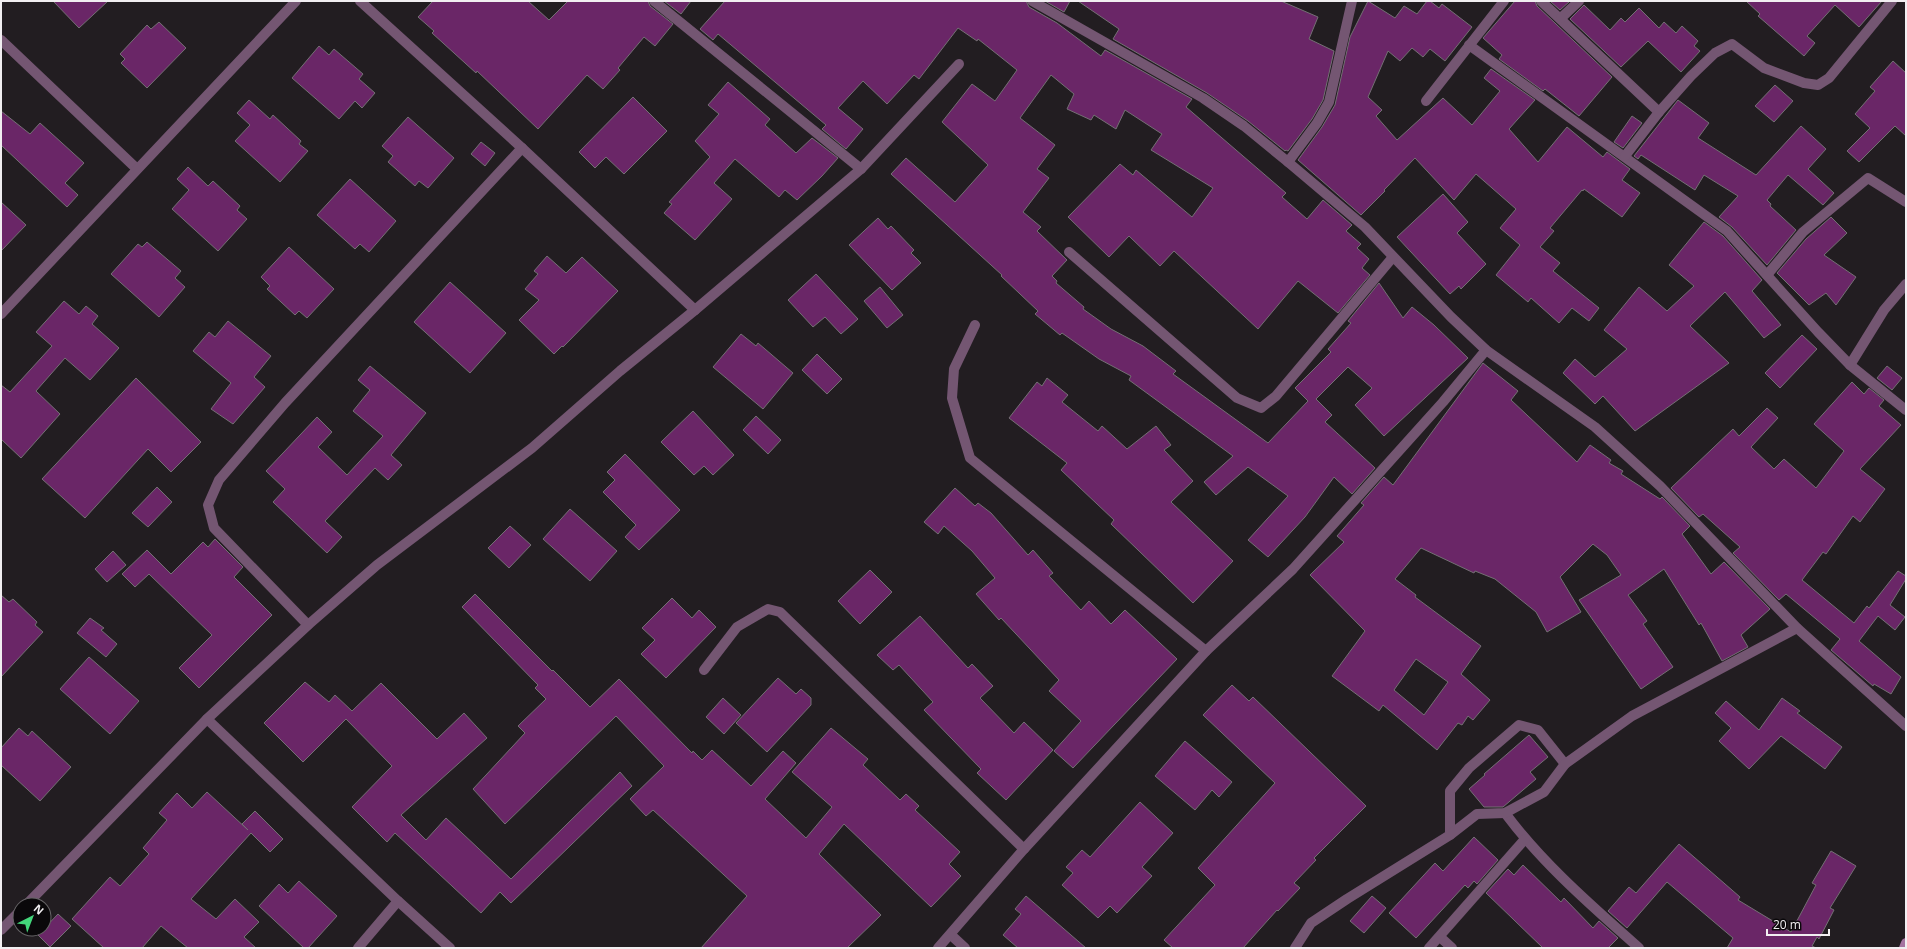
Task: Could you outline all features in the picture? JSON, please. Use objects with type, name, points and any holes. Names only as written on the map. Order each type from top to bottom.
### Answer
[{"type":"main road","points":[[1904,948],[1906,944]]},
{"type":"street","points":[[1,314],[296,1]]},
{"type":"street","points":[[360,1],[522,148],[695,310]]},
{"type":"street","points":[[654,1],[861,169]]},
{"type":"street","points":[[1032,1],[1203,98],[1244,126],[1288,162],[1365,227],[1392,257],[1486,350],[1595,427],[1660,486],[1796,628],[1906,726]]},
{"type":"street","points":[[1288,162],[1317,123],[1329,102],[1352,1]]},
{"type":"street","points":[[1426,101],[1504,1]]},
{"type":"street","points":[[1541,1],[1561,18],[1659,112]]},
{"type":"street","points":[[1561,18],[1579,1]]},
{"type":"street","points":[[1625,156],[1659,112],[1715,53],[1732,44],[1764,68],[1804,83],[1818,85],[1829,78],[1892,1]]},
{"type":"street","points":[[1,40],[137,169]]},
{"type":"street","points":[[1469,45],[1727,231],[1768,274],[1818,332],[1850,365],[1906,410]]},
{"type":"street","points":[[34,897],[207,719],[308,625],[377,566],[532,448],[620,371],[695,310],[861,169],[959,64]]},
{"type":"street","points":[[308,625],[214,528],[208,505],[219,480],[285,403],[522,148]]},
{"type":"street","points":[[1768,274],[1803,232],[1868,178],[1906,202]]},
{"type":"street","points":[[1069,252],[1237,398],[1261,408],[1276,396],[1392,257]]},
{"type":"street","points":[[1850,365],[1884,310],[1906,284]]},
{"type":"street","points":[[976,325],[954,369],[952,398],[970,458],[1206,651]]},
{"type":"street","points":[[938,948],[1024,849],[1206,651],[1293,569],[1443,402],[1486,350]]},
{"type":"street","points":[[704,670],[737,627],[768,609],[780,612],[1024,849]]},
{"type":"street","points":[[1295,948],[1311,924],[1347,899],[1450,835],[1477,814],[1505,813],[1544,792],[1565,764],[1632,716],[1796,628]]},
{"type":"street","points":[[207,719],[398,901],[450,948]]},
{"type":"street","points":[[1450,835],[1450,791],[1469,768],[1519,725],[1538,730],[1565,764]]},
{"type":"street","points":[[1505,813],[1525,839],[1587,901],[1639,948]]},
{"type":"street","points":[[1429,948],[1525,839]]},
{"type":"street","points":[[358,948],[398,901]]},
{"type":"street","points":[[1,930],[12,919]]},
{"type":"street","points":[[951,934],[965,948]]},
{"type":"street","points":[[1440,937],[1452,948]]},
{"type":"building","points":[[53,1],[108,1],[79,28]]},
{"type":"building","points":[[433,1],[528,1],[549,20],[568,1],[648,1],[650,6],[673,24],[655,46],[644,37],[618,68],[620,70],[603,89],[587,75],[538,129],[477,71],[476,73],[432,33],[434,31],[418,17]]},
{"type":"building","points":[[664,1],[691,1],[681,14]]},
{"type":"building","points":[[725,1],[1026,1],[1029,7],[1057,23],[1101,56],[1105,50],[1192,99],[1186,107],[1286,193],[1282,197],[1307,219],[1323,200],[1352,225],[1346,231],[1361,244],[1357,248],[1369,259],[1362,268],[1370,275],[1338,313],[1298,281],[1258,329],[1174,251],[1160,266],[1129,236],[1109,257],[1068,217],[1120,164],[1133,175],[1136,170],[1192,217],[1213,188],[1151,150],[1162,134],[1125,110],[1116,129],[1094,115],[1091,120],[1067,109],[1074,94],[1051,75],[1020,118],[1055,145],[1037,169],[1049,178],[1023,212],[1041,227],[1037,231],[1067,260],[1052,276],[1057,281],[1056,283],[1084,307],[1083,309],[1111,329],[1143,346],[1176,371],[1173,374],[1268,443],[1308,401],[1295,388],[1331,352],[1328,349],[1351,323],[1348,321],[1379,283],[1403,318],[1412,307],[1434,325],[1468,358],[1384,436],[1355,405],[1372,388],[1348,367],[1316,399],[1332,415],[1325,422],[1375,468],[1352,494],[1334,477],[1305,517],[1268,557],[1248,540],[1288,496],[1248,467],[1216,495],[1204,482],[1233,456],[1129,380],[1131,376],[1099,359],[1062,333],[1060,335],[1035,314],[1038,311],[1001,276],[1002,275],[891,174],[906,158],[955,202],[988,165],[942,122],[972,84],[995,101],[1017,70],[978,39],[977,41],[958,28],[919,79],[914,75],[887,104],[863,81],[838,108],[863,129],[846,149],[822,129],[826,125],[718,34],[713,40],[700,29]]},
{"type":"building","points":[[1045,1],[1070,1],[1064,12]]},
{"type":"building","points":[[1078,1],[1281,1],[1318,17],[1309,39],[1334,51],[1323,100],[1312,119],[1288,151],[1285,151],[1248,121],[1207,93],[1113,39],[1119,29]]},
{"type":"building","points":[[1368,1],[1395,18],[1404,6],[1417,14],[1427,1],[1430,1],[1439,8],[1442,4],[1472,27],[1445,61],[1430,49],[1423,57],[1412,48],[1400,61],[1388,51],[1368,97],[1382,110],[1376,116],[1397,140],[1443,98],[1472,125],[1500,91],[1484,78],[1491,69],[1535,100],[1509,129],[1538,162],[1567,127],[1603,157],[1607,152],[1630,169],[1622,180],[1640,193],[1622,217],[1584,189],[1550,228],[1554,231],[1540,247],[1560,263],[1553,271],[1599,308],[1589,321],[1572,308],[1559,323],[1531,298],[1528,302],[1496,275],[1520,245],[1500,228],[1516,209],[1476,174],[1454,200],[1415,158],[1361,215],[1298,160],[1322,127],[1335,105],[1350,37]]},
{"type":"building","points":[[1515,1],[1535,1],[1537,6],[1612,77],[1579,116],[1545,89],[1543,91],[1499,59],[1502,55],[1483,38]]},
{"type":"building","points":[[1550,1],[1570,1],[1560,10]]},
{"type":"building","points":[[1746,1],[1882,1],[1859,27],[1835,5],[1807,36],[1815,43],[1804,56],[1758,16],[1760,14]]},
{"type":"building","points":[[1584,5],[1610,30],[1621,18],[1625,22],[1639,8],[1659,28],[1664,22],[1676,33],[1682,26],[1698,41],[1694,46],[1700,51],[1681,72],[1648,41],[1621,67],[1570,19]]},
{"type":"building","points":[[159,22],[186,48],[147,88],[121,63],[125,59],[120,54],[147,25],[151,29]]},
{"type":"building","points":[[319,46],[329,55],[334,49],[363,74],[359,79],[375,93],[362,108],[355,101],[339,119],[292,78]]},
{"type":"building","points":[[1893,61],[1906,73],[1906,136],[1895,126],[1859,162],[1847,151],[1870,128],[1855,114],[1875,91],[1870,87]]},
{"type":"building","points":[[728,82],[770,119],[765,125],[796,153],[812,138],[838,158],[797,200],[785,190],[779,197],[735,159],[714,183],[732,199],[695,240],[664,213],[672,204],[669,202],[710,157],[695,141],[719,114],[708,105]]},
{"type":"building","points":[[1775,85],[1793,101],[1774,122],[1755,106]]},
{"type":"building","points":[[633,97],[667,131],[624,174],[606,157],[595,168],[579,152]]},
{"type":"building","points":[[249,100],[270,119],[273,115],[301,141],[299,144],[308,151],[280,182],[235,141],[250,125],[237,113]]},
{"type":"building","points":[[1678,100],[1709,123],[1698,138],[1756,175],[1801,126],[1826,149],[1808,169],[1834,193],[1823,205],[1788,175],[1767,200],[1771,204],[1770,206],[1796,230],[1767,265],[1732,227],[1719,217],[1738,196],[1704,175],[1695,190],[1641,155],[1638,159],[1634,156]]},
{"type":"building","points":[[1,111],[30,134],[40,123],[84,163],[65,183],[78,195],[67,207],[1,145]]},
{"type":"building","points":[[1632,116],[1642,123],[1623,148],[1614,142]]},
{"type":"building","points":[[408,117],[454,158],[428,188],[419,181],[415,186],[388,162],[393,156],[382,146]]},
{"type":"building","points":[[481,142],[495,153],[485,166],[471,154]]},
{"type":"building","points":[[188,167],[208,186],[213,181],[240,206],[237,210],[247,219],[218,251],[172,209],[189,190],[177,179]]},
{"type":"building","points":[[350,179],[396,221],[369,252],[360,244],[355,249],[317,215]]},
{"type":"building","points":[[1443,194],[1468,222],[1457,233],[1486,264],[1461,289],[1459,286],[1450,294],[1397,237]]},
{"type":"building","points":[[1,202],[26,225],[1,251]]},
{"type":"building","points":[[1831,217],[1847,233],[1824,255],[1856,277],[1836,305],[1826,293],[1809,305],[1777,273],[1806,239]]},
{"type":"building","points":[[878,218],[888,229],[891,226],[914,250],[911,253],[921,263],[892,290],[849,245]]},
{"type":"building","points":[[1704,222],[1723,236],[1762,280],[1752,291],[1781,325],[1764,338],[1725,292],[1690,326],[1729,363],[1635,431],[1603,396],[1595,404],[1563,373],[1575,359],[1595,377],[1627,349],[1604,330],[1639,287],[1667,311],[1694,286],[1669,265]]},
{"type":"building","points":[[147,242],[181,271],[175,278],[185,287],[159,317],[111,274],[138,244],[142,247]]},
{"type":"building","points":[[289,247],[334,289],[307,318],[299,311],[295,315],[267,289],[270,286],[261,277]]},
{"type":"building","points":[[547,256],[566,273],[582,257],[618,291],[563,347],[562,346],[554,354],[519,320],[539,300],[525,289],[538,274],[534,271]]},
{"type":"building","points":[[816,274],[858,319],[841,334],[825,317],[813,327],[788,300]]},
{"type":"building","points":[[450,282],[506,333],[470,373],[414,322]]},
{"type":"building","points":[[880,287],[903,315],[887,328],[864,301]]},
{"type":"building","points":[[64,301],[79,314],[86,306],[98,316],[92,324],[119,348],[90,380],[65,358],[36,391],[60,414],[21,458],[1,439],[1,385],[10,392],[52,346],[36,332]]},
{"type":"building","points":[[228,321],[271,356],[254,377],[265,387],[233,424],[211,409],[231,383],[193,351],[209,332],[215,337]]},
{"type":"building","points":[[741,334],[756,346],[758,343],[793,373],[763,409],[713,367]]},
{"type":"building","points":[[1802,335],[1817,349],[1780,388],[1765,373]]},
{"type":"building","points":[[817,354],[842,379],[827,394],[802,370]]},
{"type":"building","points":[[1483,363],[1518,391],[1511,400],[1577,462],[1590,445],[1611,460],[1609,463],[1623,471],[1621,474],[1660,499],[1662,497],[1690,526],[1682,534],[1711,574],[1724,562],[1770,609],[1741,635],[1748,647],[1722,661],[1701,623],[1699,625],[1664,569],[1628,595],[1647,621],[1643,624],[1673,667],[1641,689],[1579,600],[1621,575],[1607,555],[1593,544],[1560,577],[1581,612],[1547,632],[1536,612],[1495,579],[1475,571],[1474,573],[1421,548],[1395,579],[1416,595],[1415,597],[1481,646],[1461,674],[1490,700],[1473,720],[1468,716],[1462,725],[1458,723],[1437,750],[1383,705],[1379,711],[1332,676],[1365,631],[1310,575],[1344,542],[1337,536],[1364,505],[1361,503],[1384,477],[1393,485]],"holes":[[[1416,659],[1448,682],[1424,715],[1394,690]]]},
{"type":"building","points":[[370,366],[426,413],[391,455],[402,465],[388,480],[375,468],[325,521],[342,537],[327,553],[273,502],[285,489],[266,471],[317,417],[332,432],[318,447],[347,475],[383,436],[353,411],[370,390],[358,380]]},
{"type":"building","points":[[1887,366],[1902,378],[1892,390],[1877,378]]},
{"type":"building","points":[[136,378],[201,442],[171,472],[148,449],[85,518],[42,479]]},
{"type":"building","points":[[1047,378],[1068,395],[1062,402],[1098,431],[1102,426],[1127,449],[1156,426],[1171,445],[1164,450],[1193,481],[1171,502],[1233,561],[1193,603],[1111,524],[1114,520],[1061,470],[1067,463],[1009,418],[1037,382],[1042,386]]},
{"type":"building","points":[[1852,382],[1864,394],[1869,388],[1884,400],[1879,406],[1901,425],[1860,469],[1885,489],[1860,522],[1853,516],[1826,554],[1823,552],[1802,580],[1854,623],[1867,606],[1869,608],[1898,571],[1906,576],[1906,579],[1890,605],[1905,617],[1895,630],[1878,616],[1859,641],[1901,677],[1891,694],[1874,684],[1873,686],[1831,650],[1840,639],[1786,594],[1779,600],[1733,553],[1740,547],[1703,514],[1699,517],[1671,488],[1733,429],[1739,436],[1767,408],[1778,418],[1751,447],[1774,469],[1784,459],[1816,488],[1844,451],[1814,424]]},
{"type":"building","points":[[693,411],[734,455],[713,475],[704,466],[694,475],[661,442]]},
{"type":"building","points":[[756,416],[781,440],[768,454],[743,430]]},
{"type":"building","points":[[625,454],[680,510],[639,550],[625,537],[636,525],[603,492],[615,480],[607,472]]},
{"type":"building","points":[[157,487],[172,502],[148,527],[132,513]]},
{"type":"building","points":[[955,488],[975,506],[978,503],[991,513],[1028,555],[1033,550],[1053,573],[1049,576],[1081,610],[1089,601],[1111,624],[1125,610],[1177,659],[1073,768],[1054,751],[1081,721],[1049,691],[1059,680],[1001,618],[999,620],[976,594],[995,578],[972,551],[944,526],[938,534],[924,522]]},
{"type":"building","points":[[570,509],[617,551],[590,581],[543,539]]},
{"type":"building","points":[[510,526],[531,545],[509,568],[488,548]]},
{"type":"building","points":[[215,539],[243,567],[234,577],[272,615],[199,688],[179,668],[212,635],[149,574],[135,587],[122,574],[147,550],[171,574],[203,542],[208,547]]},
{"type":"building","points":[[113,551],[126,565],[107,582],[95,569]]},
{"type":"building","points":[[870,570],[892,592],[860,624],[838,601]]},
{"type":"building","points":[[475,594],[590,707],[619,679],[692,753],[693,751],[702,760],[712,750],[751,786],[783,751],[796,763],[765,799],[806,838],[832,807],[792,772],[831,728],[868,759],[863,765],[900,800],[906,794],[919,806],[915,810],[960,852],[949,864],[961,876],[931,907],[844,824],[819,854],[881,915],[847,948],[701,948],[747,896],[653,810],[646,816],[630,799],[664,766],[616,716],[505,824],[473,789],[525,733],[518,726],[546,699],[535,688],[538,685],[462,607]]},
{"type":"building","points":[[1,595],[9,602],[13,599],[37,622],[35,625],[43,632],[1,677]]},
{"type":"building","points":[[672,598],[692,618],[699,610],[716,627],[666,678],[641,654],[655,640],[642,628]]},
{"type":"building","points":[[920,616],[968,668],[972,664],[993,686],[980,698],[1014,733],[1024,722],[1053,750],[1006,800],[977,773],[981,769],[924,710],[933,702],[899,665],[893,670],[877,655]]},
{"type":"building","points":[[90,618],[104,628],[101,630],[117,644],[106,657],[77,633]]},
{"type":"building","points":[[89,657],[139,701],[110,734],[60,689]]},
{"type":"building","points":[[778,678],[796,694],[801,689],[811,698],[811,705],[767,752],[736,723]]},
{"type":"building","points":[[305,682],[329,702],[335,695],[352,711],[381,683],[437,739],[464,713],[487,738],[401,815],[426,840],[446,818],[511,879],[620,772],[632,786],[511,903],[500,892],[481,913],[395,833],[387,842],[352,807],[392,766],[346,719],[303,762],[264,723]]},
{"type":"building","points":[[1232,685],[1249,701],[1253,697],[1366,806],[1314,858],[1316,860],[1294,883],[1300,888],[1278,911],[1277,910],[1243,948],[1173,948],[1164,940],[1215,885],[1198,868],[1275,783],[1203,715]]},
{"type":"building","points":[[723,698],[741,715],[724,734],[706,717]]},
{"type":"building","points":[[1782,698],[1800,711],[1797,713],[1842,747],[1825,769],[1781,736],[1749,769],[1719,741],[1731,728],[1715,713],[1726,701],[1759,730]]},
{"type":"building","points":[[19,728],[28,736],[32,731],[71,767],[40,801],[1,765],[1,748]]},
{"type":"building","points":[[1529,735],[1548,757],[1530,772],[1536,779],[1503,807],[1484,807],[1469,789]]},
{"type":"building","points":[[1185,741],[1232,782],[1219,797],[1212,790],[1195,810],[1155,776]]},
{"type":"building","points":[[207,792],[248,830],[242,824],[255,811],[283,839],[270,852],[251,833],[191,899],[216,919],[235,899],[259,922],[244,937],[256,948],[188,948],[161,926],[142,948],[104,948],[72,919],[110,877],[120,886],[149,854],[143,848],[167,820],[159,813],[177,793],[192,808]]},
{"type":"building","points":[[1140,802],[1173,833],[1142,867],[1152,876],[1117,913],[1110,906],[1098,918],[1062,885],[1073,873],[1066,867],[1082,850],[1090,857]]},
{"type":"building","points":[[1474,837],[1498,860],[1477,884],[1474,881],[1468,888],[1465,885],[1416,938],[1389,913],[1435,863],[1443,871]]},
{"type":"building","points":[[1679,844],[1740,897],[1738,900],[1791,932],[1816,885],[1812,883],[1831,851],[1856,866],[1830,908],[1834,910],[1819,939],[1817,937],[1812,946],[1816,948],[1727,948],[1733,938],[1667,882],[1627,928],[1608,911],[1629,887],[1636,893]]},
{"type":"building","points":[[1523,865],[1561,902],[1564,898],[1593,928],[1599,921],[1618,938],[1608,948],[1543,948],[1486,893],[1508,869],[1514,875]]},
{"type":"building","points":[[299,881],[337,916],[308,948],[304,948],[259,906],[279,884],[288,893]]},
{"type":"building","points":[[1026,896],[1086,948],[1018,948],[1003,935],[1021,914],[1015,909]]},
{"type":"building","points":[[1372,896],[1386,908],[1364,933],[1350,921]]},
{"type":"building","points":[[58,914],[71,926],[50,947],[40,937],[52,937],[52,920]]}]
